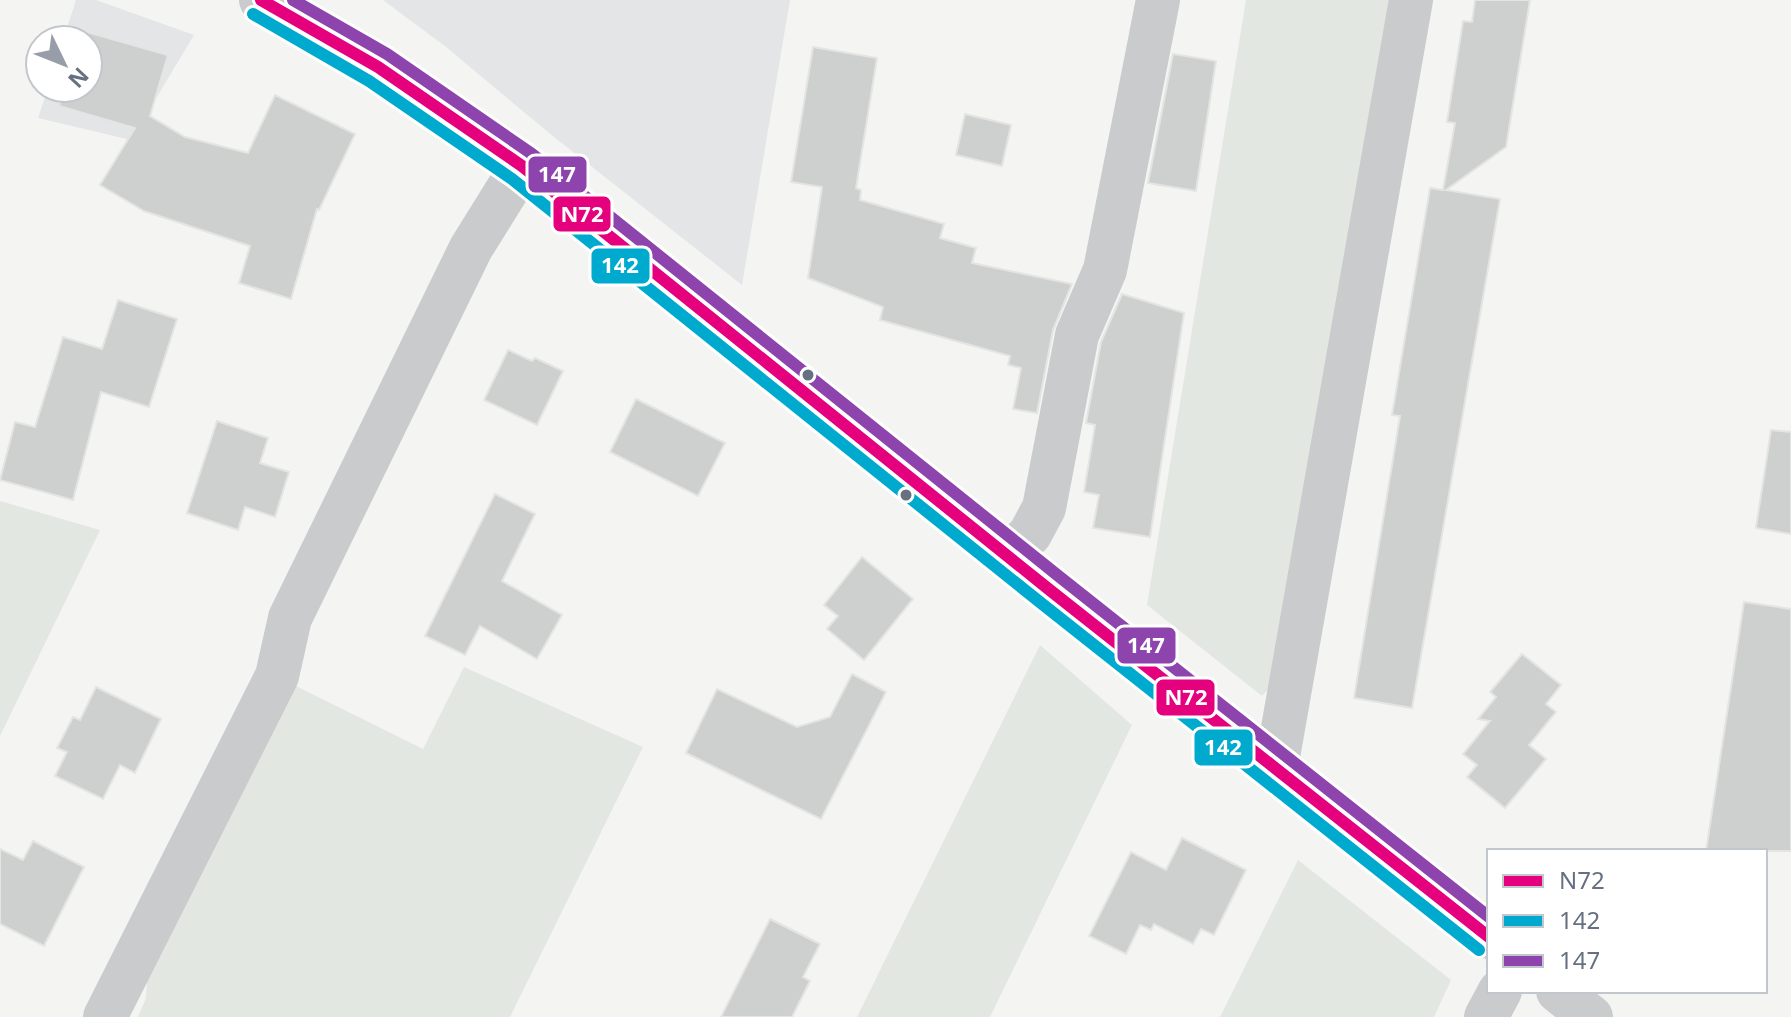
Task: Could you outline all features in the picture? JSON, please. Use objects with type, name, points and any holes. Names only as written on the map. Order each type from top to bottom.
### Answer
[{"type":"street","points":[[261,0],[378,67],[522,166],[1487,935]]},
{"type":"street","points":[[1008,556],[1030,534],[1044,508],[1077,335],[1105,270],[1158,0]]},
{"type":"street","points":[[1276,768],[1411,0]]},
{"type":"street","points":[[105,1017],[277,676],[290,618],[471,248],[522,166]]},
{"type":"street","points":[[1486,1017],[1499,993]]},
{"type":"street","points":[[1561,993],[1591,1017]]},
{"type":"shaded area","points":[[76,0],[96,0],[194,35],[131,140],[38,118],[43,104],[104,104],[104,24],[68,24]]},
{"type":"shaded area","points":[[383,0],[790,0],[742,285],[549,133],[446,47]]},
{"type":"shaded area","points":[[1246,0],[1395,0],[1269,689],[1262,696],[1147,605]]},
{"type":"shaded area","points":[[0,501],[100,530],[0,736]]},
{"type":"shaded area","points":[[1040,645],[1132,725],[990,1017],[857,1017]]},
{"type":"shaded area","points":[[464,667],[643,747],[510,1017],[138,1017],[146,998],[148,958],[290,683],[423,749]]},
{"type":"shaded area","points":[[1298,860],[1451,980],[1434,1017],[1220,1017]]},
{"type":"building","points":[[1475,0],[1530,0],[1506,147],[1446,190],[1500,199],[1412,708],[1354,698],[1400,416],[1392,415],[1430,188],[1443,190],[1455,123],[1447,122],[1463,21],[1472,22]]},
{"type":"building","points":[[104,37],[168,55],[150,116],[185,137],[248,153],[275,95],[355,134],[317,209],[291,299],[239,283],[250,246],[144,211],[100,185],[135,128],[59,106],[104,104]]},
{"type":"building","points":[[813,47],[877,58],[856,188],[861,190],[860,200],[944,224],[940,238],[976,248],[972,263],[1072,284],[1053,330],[1037,413],[1013,409],[1021,368],[1008,365],[1010,356],[880,320],[883,307],[808,278],[822,187],[791,182]]},
{"type":"building","points":[[1173,54],[1216,61],[1196,191],[1148,183]]},
{"type":"building","points":[[965,114],[1011,125],[1002,166],[956,155]]},
{"type":"building","points":[[1122,294],[1184,313],[1150,537],[1093,528],[1099,495],[1084,492],[1095,425],[1086,423],[1101,342]]},
{"type":"building","points":[[118,300],[177,319],[149,407],[101,392],[73,500],[0,480],[15,422],[35,427],[63,337],[102,349]]},
{"type":"building","points":[[508,350],[563,371],[537,425],[484,400]]},
{"type":"building","points":[[636,399],[725,443],[698,496],[610,452]]},
{"type":"building","points":[[217,421],[268,438],[260,463],[289,472],[275,517],[245,507],[238,530],[187,513]]},
{"type":"building","points":[[1771,430],[1791,432],[1791,534],[1756,528]]},
{"type":"building","points":[[495,494],[535,514],[502,581],[562,615],[537,659],[480,626],[465,655],[425,636]]},
{"type":"building","points":[[862,557],[913,599],[864,660],[827,629],[838,616],[824,605]]},
{"type":"building","points":[[1744,602],[1791,609],[1791,851],[1706,849]]},
{"type":"building","points":[[1522,654],[1561,685],[1546,704],[1556,712],[1529,745],[1546,759],[1505,808],[1467,777],[1477,765],[1463,754],[1490,721],[1478,719],[1496,697],[1490,692]]},
{"type":"building","points":[[852,674],[886,692],[821,819],[686,753],[717,689],[797,727],[830,717]]},
{"type":"building","points":[[96,687],[161,719],[135,773],[120,765],[103,799],[55,776],[67,752],[57,748],[73,717],[80,720]]},
{"type":"building","points":[[1182,838],[1246,870],[1214,935],[1201,929],[1193,944],[1154,924],[1151,930],[1140,925],[1126,954],[1089,936],[1131,852],[1166,870]]},
{"type":"building","points":[[33,841],[84,867],[44,946],[0,924],[0,849],[23,860]]},
{"type":"building","points":[[770,919],[820,944],[803,977],[810,981],[792,1017],[721,1017]]},
{"type":"transit line","name":"N72","points":[[261,0],[378,67],[522,166],[1051,591],[1487,935]]},
{"type":"transit line","name":"147","points":[[293,0],[387,54],[532,154],[1487,915]]},
{"type":"transit line","name":"142","points":[[253,14],[369,81],[512,179],[1479,950]]}]
